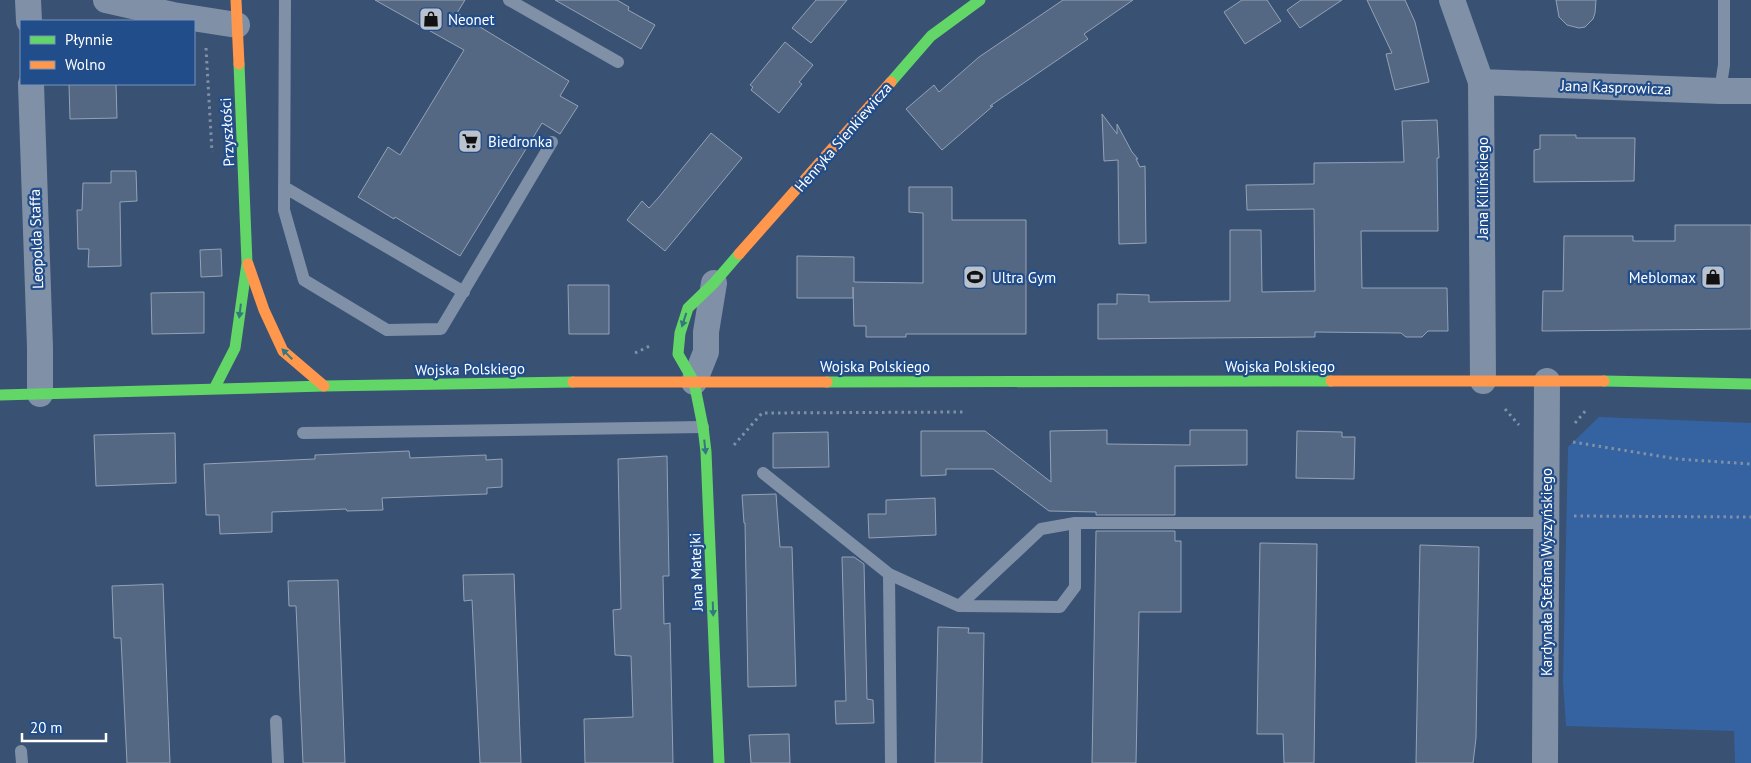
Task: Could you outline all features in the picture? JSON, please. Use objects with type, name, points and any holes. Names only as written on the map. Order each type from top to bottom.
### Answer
[{"type":"street","points":[[28,0],[29,20]]},
{"type":"street","points":[[106,0],[173,15],[236,13]]},
{"type":"street","name":"Henryka Sienkiewicza","points":[[694,382],[678,354],[680,333],[688,308],[714,283],[931,36],[980,0]]},
{"type":"street","name":"Jana Kilińskiego","points":[[1452,0],[1481,82],[1483,381]]},
{"type":"street","name":"Przyszłości","points":[[214,389],[235,348],[247,263],[236,13]]},
{"type":"street","name":"Jana Kasprowicza","points":[[1481,82],[1720,91],[1751,90]]},
{"type":"street","name":"Leopolda Staffa","points":[[31,85],[40,338],[40,394]]},
{"type":"street","name":"Przyszłości","points":[[247,263],[264,310],[283,351],[324,386]]},
{"type":"street","points":[[694,382],[706,352],[706,332],[714,283]]},
{"type":"street","name":"Kardynała Stefana Wyszyńskiego","points":[[1545,763],[1547,381]]},
{"type":"street","name":"Wojska Polskiego","points":[[0,395],[324,386],[586,382],[1631,381],[1751,384]]},
{"type":"street","name":"Jana Matejki","points":[[694,382],[706,452],[719,763]]},
{"type":"lane","points":[[286,0],[284,210],[304,280],[387,330],[441,329],[552,142]]},
{"type":"lane","points":[[509,0],[618,62]]},
{"type":"lane","points":[[1720,91],[1724,65],[1724,0]]},
{"type":"lane","points":[[284,187],[464,292]]},
{"type":"lane","points":[[303,432],[703,427]]},
{"type":"lane","points":[[763,473],[890,574],[959,606],[1060,607],[1075,587],[1074,523]]},
{"type":"lane","points":[[959,606],[1041,529],[1074,523],[1546,523]]},
{"type":"lane","points":[[890,574],[891,763]]},
{"type":"lane","points":[[276,721],[278,763]]},
{"type":"path","points":[[631,354],[680,333]]},
{"type":"path","points":[[1504,408],[1521,427]]},
{"type":"path","points":[[706,452],[728,451],[762,414],[972,412]]},
{"type":"path","points":[[1567,441],[1677,459],[1751,464]]},
{"type":"path","points":[[1600,516],[1751,517]]},
{"type":"shaded area","points":[[1599,417],[1751,423],[1751,763],[1735,763],[1734,731],[1566,726],[1563,682],[1568,447]]},
{"type":"building","name":"Biedronka","points":[[375,0],[465,0],[457,13],[569,81],[560,96],[578,106],[560,134],[542,123],[460,256],[358,197],[388,147],[400,155],[464,50]]},
{"type":"building","points":[[555,0],[617,0],[629,7],[628,10],[655,25],[641,49]]},
{"type":"building","points":[[816,0],[847,0],[811,43],[792,28]]},
{"type":"building","points":[[1063,0],[1133,0],[1084,34],[1088,39],[990,106],[993,106],[942,150],[906,109],[934,85],[939,92],[979,57]]},
{"type":"building","points":[[1242,0],[1267,0],[1281,21],[1245,44],[1224,12]]},
{"type":"building","points":[[1301,0],[1342,0],[1300,28],[1287,10]]},
{"type":"building","points":[[1367,0],[1405,0],[1415,22],[1429,82],[1395,90],[1386,54],[1392,53]]},
{"type":"building","points":[[1556,0],[1596,0],[1593,19],[1585,27],[1579,28],[1567,25],[1559,17]]},
{"type":"building","points":[[785,42],[813,65],[799,82],[802,84],[779,113],[751,90],[753,87],[750,85]]},
{"type":"building","points":[[69,85],[116,85],[117,118],[70,119]]},
{"type":"building","points":[[1102,114],[1117,134],[1117,124],[1132,152],[1138,159],[1136,159],[1140,167],[1145,166],[1146,243],[1119,244],[1118,160],[1104,161]]},
{"type":"building","points":[[1437,120],[1439,158],[1437,158],[1438,231],[1361,231],[1362,288],[1447,288],[1448,331],[1428,331],[1422,337],[1406,337],[1401,333],[1315,332],[1315,337],[1098,339],[1098,304],[1117,304],[1117,294],[1149,295],[1149,302],[1230,301],[1230,230],[1261,230],[1262,292],[1315,291],[1314,209],[1247,210],[1246,185],[1314,184],[1314,163],[1404,162],[1402,121]]},
{"type":"building","points":[[711,133],[742,158],[665,251],[627,220],[642,201],[649,208]]},
{"type":"building","points":[[1540,135],[1576,135],[1576,138],[1635,138],[1634,181],[1534,182],[1534,150],[1540,149]]},
{"type":"building","points":[[111,171],[136,171],[137,201],[120,202],[121,266],[88,267],[89,249],[78,249],[77,210],[82,210],[83,183],[111,183]]},
{"type":"building","name":"Ultra Gym","points":[[909,187],[952,187],[952,220],[1026,220],[1026,334],[906,334],[906,337],[866,337],[866,326],[854,326],[853,287],[853,298],[797,298],[797,256],[854,257],[854,282],[923,283],[923,213],[909,212]]},
{"type":"building","points":[[1675,225],[1751,225],[1751,329],[1542,331],[1543,291],[1563,291],[1564,236],[1633,236],[1633,241],[1675,241]]},
{"type":"building","points":[[221,249],[222,276],[201,277],[200,250]]},
{"type":"building","points":[[568,285],[609,285],[609,334],[569,334]]},
{"type":"building","points":[[204,292],[204,333],[152,334],[151,293]]},
{"type":"building","points":[[1107,430],[1107,444],[1190,445],[1190,430],[1247,430],[1247,465],[1175,466],[1175,515],[1096,515],[1096,512],[1049,511],[993,469],[946,469],[946,475],[921,476],[921,431],[985,431],[1051,482],[1050,431]]},
{"type":"building","points":[[1297,431],[1342,432],[1342,437],[1355,437],[1354,479],[1296,478]]},
{"type":"building","points":[[828,432],[829,467],[773,468],[773,433]]},
{"type":"building","points":[[175,433],[176,483],[96,486],[94,435]]},
{"type":"building","points":[[409,451],[410,458],[486,455],[486,460],[502,459],[502,487],[487,488],[487,494],[382,498],[383,510],[347,511],[346,509],[272,512],[272,532],[220,534],[219,515],[206,515],[204,464],[315,459],[315,455]]},
{"type":"building","points":[[667,456],[669,576],[663,576],[664,624],[670,623],[673,763],[585,763],[584,719],[633,717],[631,656],[615,655],[613,610],[621,609],[618,459]]},
{"type":"building","points":[[776,494],[780,547],[792,547],[796,686],[748,687],[745,523],[742,495]]},
{"type":"building","points":[[935,498],[936,535],[869,538],[868,514],[886,514],[886,500]]},
{"type":"building","points":[[1096,531],[1175,531],[1175,541],[1181,541],[1181,612],[1139,612],[1136,763],[1092,763]]},
{"type":"building","points":[[1260,543],[1317,544],[1314,763],[1284,763],[1283,734],[1257,734]]},
{"type":"building","points":[[1420,545],[1479,547],[1476,738],[1473,763],[1416,763]]},
{"type":"building","points":[[842,557],[854,557],[864,564],[867,699],[873,700],[874,723],[836,724],[835,701],[846,701]]},
{"type":"building","points":[[514,574],[521,763],[480,763],[472,600],[464,601],[463,575]]},
{"type":"building","points":[[338,580],[345,763],[303,763],[296,606],[289,606],[288,581]]},
{"type":"building","points":[[163,584],[170,763],[127,763],[121,638],[114,638],[112,586]]},
{"type":"building","points":[[938,627],[969,628],[968,633],[984,633],[982,763],[935,763]]},
{"type":"building","points":[[789,734],[790,763],[751,763],[749,735]]},
{"type":"traffic: fast","points":[[891,82],[931,36],[980,0]]},
{"type":"traffic: fast","points":[[214,389],[235,348],[247,263],[239,64]]},
{"type":"traffic: fast","points":[[719,763],[706,452],[694,382],[678,354],[680,333],[688,308],[714,283],[739,254]]},
{"type":"traffic: fast","points":[[827,382],[1331,381]]},
{"type":"traffic: fast","points":[[1604,381],[1751,384]]},
{"type":"traffic: fast","points":[[0,395],[324,386],[573,382]]},
{"type":"traffic: slow","points":[[236,0],[239,64]]},
{"type":"traffic: slow","points":[[739,254],[891,82]]},
{"type":"traffic: slow","points":[[248,264],[264,310],[283,351],[324,386]]},
{"type":"traffic: slow","points":[[1331,381],[1604,381]]},
{"type":"traffic: slow","points":[[573,382],[827,382]]},
{"type":"place","name":"Neonet","points":[[431,19]]},
{"type":"place","name":"Biedronka","points":[[470,141]]},
{"type":"place","name":"Ultra Gym","points":[[975,277]]},
{"type":"place","name":"Meblomax","points":[[1713,277]]}]
